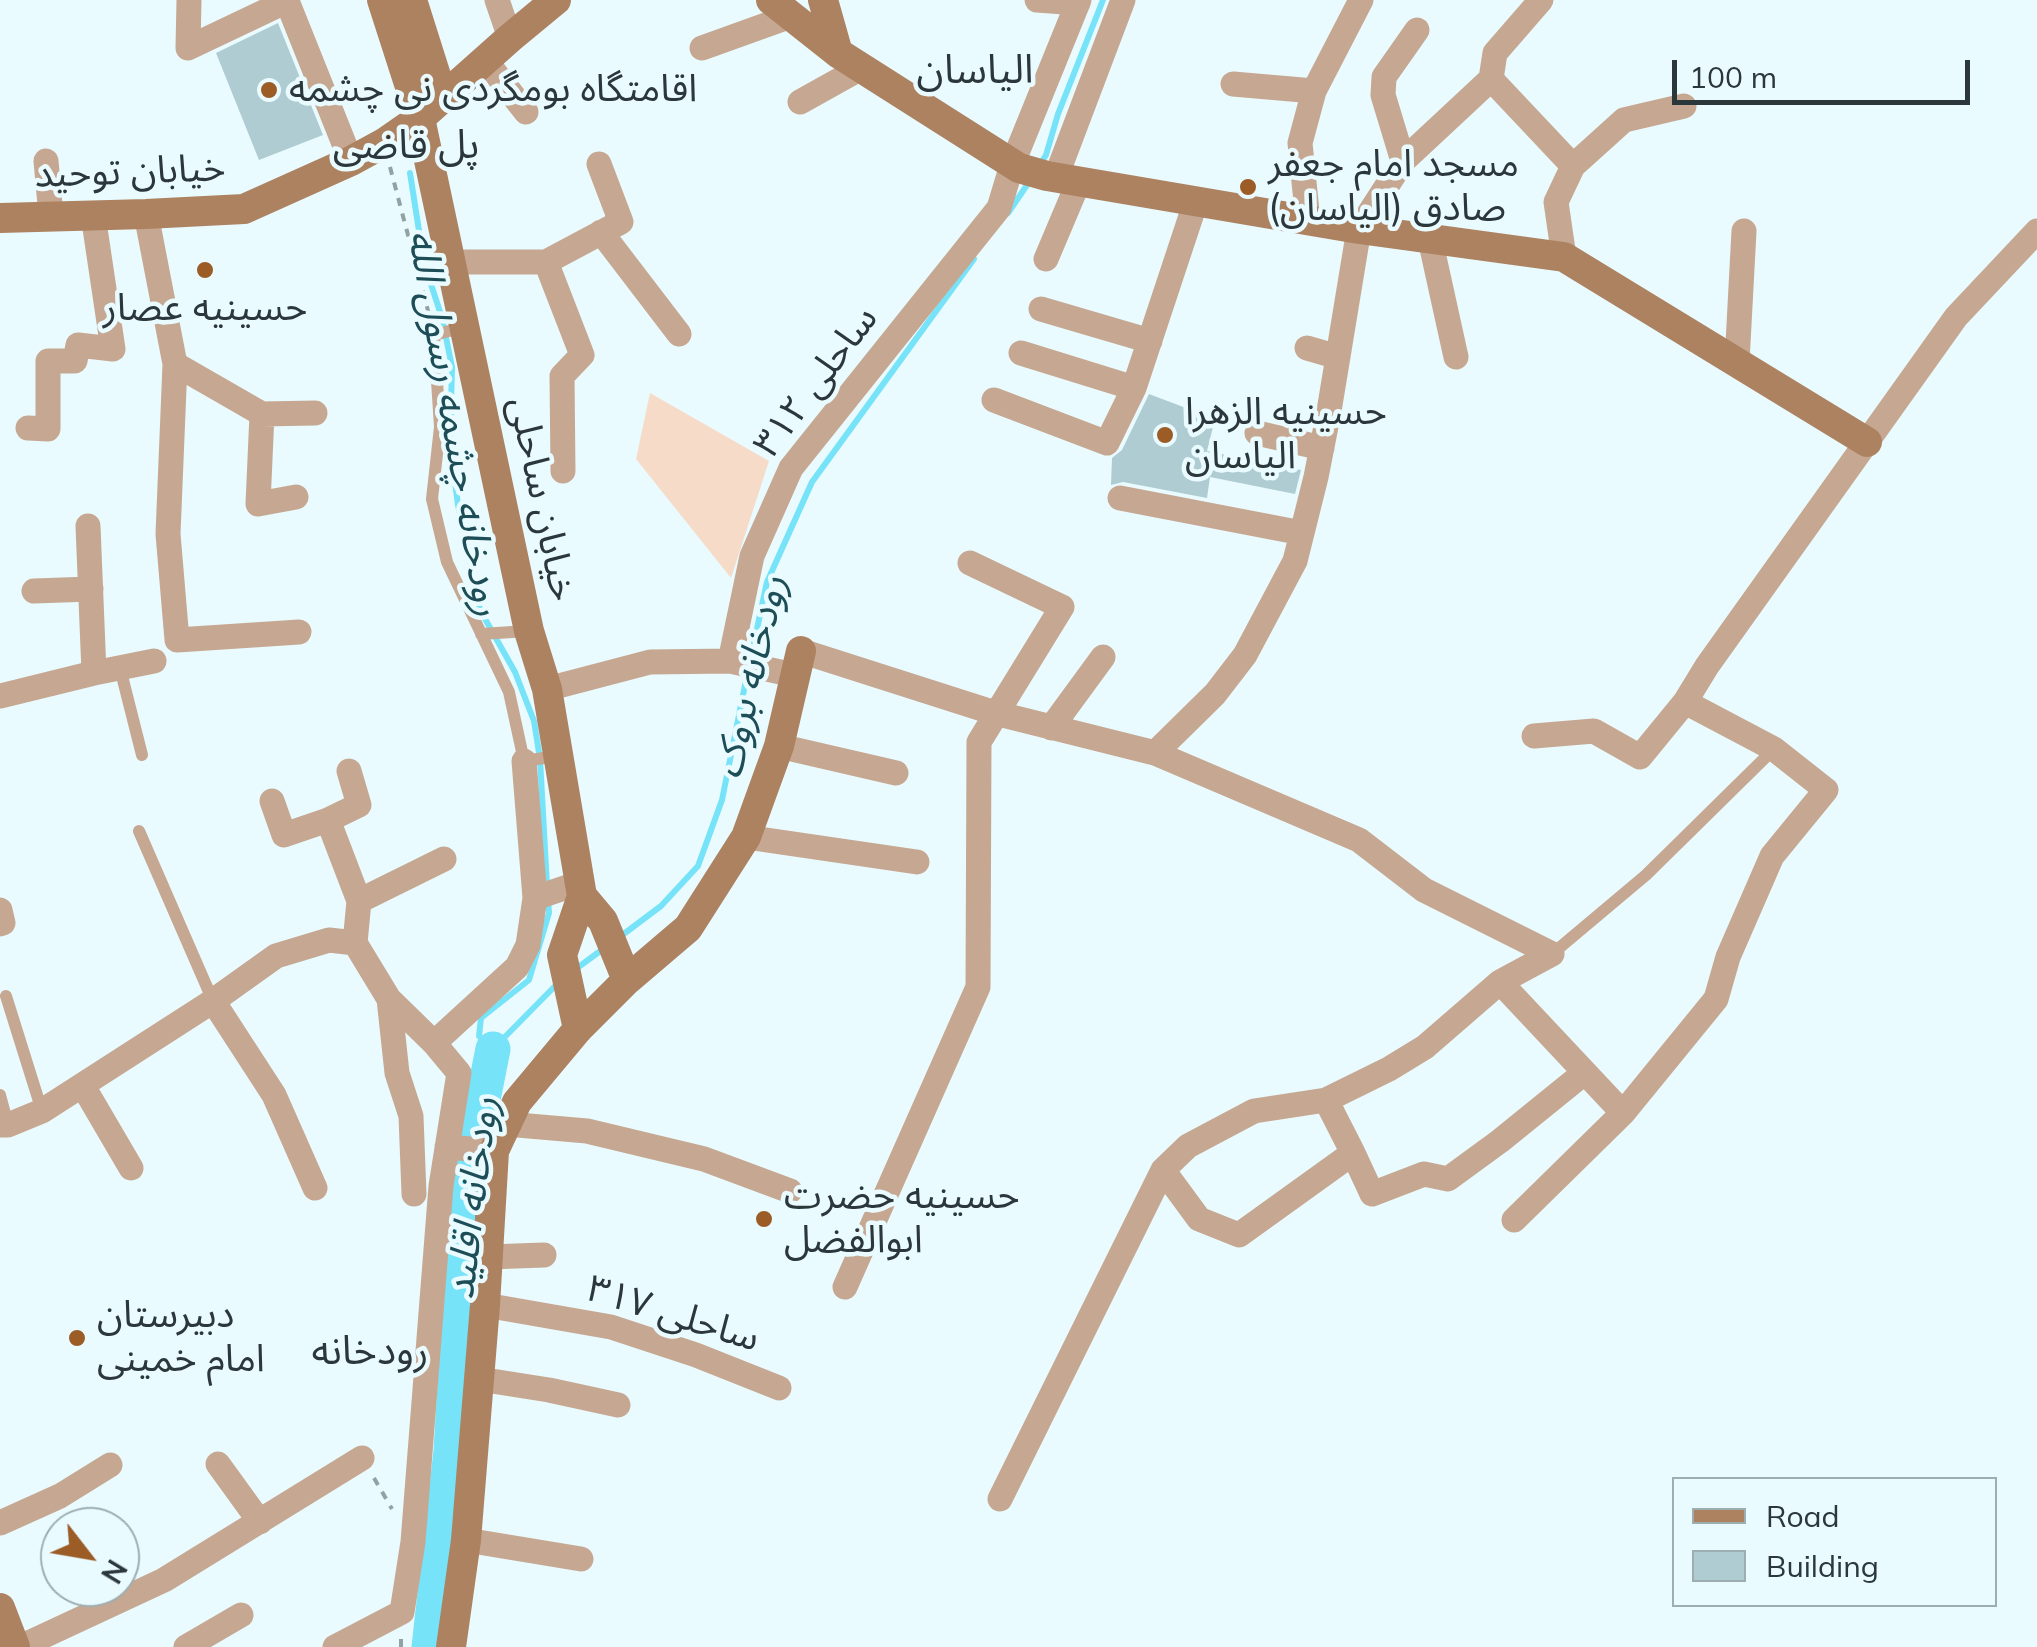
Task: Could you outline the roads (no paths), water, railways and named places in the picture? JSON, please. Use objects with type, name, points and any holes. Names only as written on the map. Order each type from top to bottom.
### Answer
[{"type":"street","points":[[189,0],[188,48],[287,0],[351,161]]},
{"type":"street","points":[[382,0],[431,108]]},
{"type":"street","points":[[412,0],[431,108]]},
{"type":"street","points":[[497,0],[510,38]]},
{"type":"street","name":"خیابان توحید","points":[[0,218],[244,208],[384,143],[431,108],[556,0]]},
{"type":"street","points":[[823,0],[849,60]]},
{"type":"street","points":[[1037,0],[1079,1],[1043,173],[1046,259]]},
{"type":"street","points":[[1043,173],[1123,0]]},
{"type":"street","points":[[1308,220],[1300,143],[1314,91],[1361,0]]},
{"type":"street","points":[[1155,753],[1216,694],[1245,655],[1296,561],[1322,448],[1360,230],[1404,162],[1491,79],[1495,53],[1541,0]]},
{"type":"street","points":[[702,48],[781,8],[849,60],[1043,173],[1360,230],[1564,257],[1867,442]]},
{"type":"street","points":[[1404,162],[1383,94],[1384,76],[1417,30]]},
{"type":"street","points":[[485,60],[526,112]]},
{"type":"street","points":[[800,102],[849,60]]},
{"type":"street","points":[[1491,79],[1572,166]]},
{"type":"street","points":[[1233,84],[1314,91]]},
{"type":"street","points":[[1564,257],[1556,202],[1572,166],[1624,120],[1684,106]]},
{"type":"street","name":"خیابان ساحلی","points":[[431,108],[452,262],[449,331],[521,631],[546,689],[540,759],[580,890],[603,920],[623,971]]},
{"type":"street","points":[[46,161],[51,216]]},
{"type":"street","points":[[452,262],[546,262],[621,222],[599,164]]},
{"type":"street","name":"ساحلی ۳۱۲","points":[[730,661],[752,556],[791,468],[999,208],[1043,173]]},
{"type":"street","points":[[994,400],[1108,443],[1134,388],[1196,201]]},
{"type":"street","points":[[146,214],[175,364],[168,534],[177,640],[299,632]]},
{"type":"street","points":[[28,428],[48,429],[48,362],[75,361],[78,346],[113,349],[93,215]]},
{"type":"street","points":[[1737,362],[1744,230]]},
{"type":"street","points":[[1534,736],[1594,731],[1640,757],[1685,702],[1956,317],[2037,231]]},
{"type":"street","points":[[601,232],[679,334]]},
{"type":"street","points":[[1430,239],[1456,357]]},
{"type":"street","points":[[546,262],[582,355],[562,376],[563,471]]},
{"type":"street","points":[[1042,309],[1150,340]]},
{"type":"street","points":[[1308,348],[1338,357]]},
{"type":"street","points":[[1021,353],[1134,388]]},
{"type":"street","points":[[175,364],[262,414],[315,413]]},
{"type":"street","points":[[262,414],[258,504],[296,497]]},
{"type":"street","points":[[1257,433],[1322,448]]},
{"type":"street","points":[[1120,498],[1302,533]]},
{"type":"street","points":[[88,526],[94,673]]},
{"type":"street","points":[[846,1287],[978,987],[979,742],[1062,606],[970,563]]},
{"type":"street","points":[[34,591],[91,589]]},
{"type":"street","points":[[1052,728],[1103,657]]},
{"type":"street","points":[[0,696],[154,661]]},
{"type":"street","points":[[546,689],[650,662],[797,663],[1155,753],[1358,840],[1424,890],[1552,954]]},
{"type":"street","points":[[335,1647],[402,1612],[413,1542],[441,1186],[517,1102],[623,971],[688,928],[746,837],[779,746],[797,663]]},
{"type":"street","points":[[1514,1220],[1623,1113],[1716,999],[1728,958],[1772,856],[1826,790],[1774,749],[1685,702]]},
{"type":"street","points":[[779,746],[896,773]]},
{"type":"street","points":[[434,1043],[518,968],[528,945],[535,898],[540,759]]},
{"type":"street","points":[[272,801],[284,835],[328,820],[360,805],[349,772]]},
{"type":"street","points":[[328,820],[359,901],[356,943],[388,1000],[434,1043],[459,1074],[476,1144],[488,1257],[466,1540],[451,1647]]},
{"type":"street","points":[[746,837],[917,862]]},
{"type":"street","points":[[359,901],[444,860]]},
{"type":"street","points":[[535,898],[580,890]]},
{"type":"street","name":"خیابان ساحلی","points":[[578,1028],[562,955],[580,890]]},
{"type":"street","points":[[0,910],[0,924]]},
{"type":"street","points":[[4,1125],[42,1111],[84,1086],[276,956],[329,940],[356,943]]},
{"type":"street","points":[[1000,1499],[1164,1170],[1188,1146],[1254,1112],[1326,1100],[1389,1069],[1425,1047],[1500,982],[1552,954]]},
{"type":"street","points":[[1500,982],[1623,1113]]},
{"type":"street","points":[[388,1000],[397,1073],[411,1116],[414,1194]]},
{"type":"street","points":[[213,1001],[274,1095],[315,1188]]},
{"type":"street","points":[[1326,1100],[1372,1194],[1424,1174],[1448,1179],[1584,1074]]},
{"type":"street","points":[[84,1086],[131,1168]]},
{"type":"street","points":[[476,1144],[587,1132],[704,1159],[790,1190]]},
{"type":"street","points":[[1164,1170],[1199,1219],[1239,1235],[1353,1154]]},
{"type":"street","points":[[488,1257],[544,1255]]},
{"type":"street","name":"ساحلی ۳۱۷","points":[[485,1305],[611,1327],[779,1388]]},
{"type":"street","points":[[478,1380],[618,1405]]},
{"type":"street","points":[[9,1633],[164,1580],[362,1458]]},
{"type":"street","points":[[218,1464],[260,1522]]},
{"type":"street","points":[[0,1523],[60,1496],[110,1465]]},
{"type":"street","points":[[466,1540],[581,1559]]},
{"type":"street","points":[[186,1647],[241,1615]]},
{"type":"lane","points":[[449,331],[432,499],[447,562],[485,633],[540,759]]},
{"type":"lane","points":[[485,633],[521,631]]},
{"type":"lane","points":[[120,668],[142,755]]},
{"type":"lane","points":[[1552,954],[1646,875],[1774,749]]},
{"type":"lane","points":[[139,831],[213,1001]]},
{"type":"lane","points":[[6,996],[42,1111]]},
{"type":"lane","points":[[0,1095],[4,1125]]},
{"type":"waterway","name":"رودخانه بروک","points":[[1041,163],[1103,0]]},
{"type":"waterway","name":"رودخانه چشمه رسول الله","points":[[410,173],[424,263],[442,318],[452,367],[450,444],[480,610],[515,672],[534,721],[547,886]]},
{"type":"waterway","name":"رودخانه بروک","points":[[1008,213],[1029,182]]},
{"type":"waterway","name":"رودخانه بروک","points":[[751,657],[767,582],[812,482],[974,259]]},
{"type":"waterway","name":"رودخانه بروک","points":[[621,936],[661,906],[698,866],[722,800],[748,670]]},
{"type":"waterway","name":"رودخانه چشمه رسول الله","points":[[548,898],[549,913],[529,980],[481,1018],[479,1036],[493,1049],[559,982]]},
{"type":"waterway","name":"رودخانه بروک","points":[[573,971],[603,949]]},
{"type":"waterway","name":"رودخانه اقلید","points":[[429,1647],[451,1451],[467,1180],[493,1049]]},
{"type":"place","name":"اقامتگاه بومگردی نی چشمه","points":[[269,90]]},
{"type":"place","name":"مسجد امام جعفر صادق (الیاسان)","points":[[1248,187]]},
{"type":"place","name":"حسینیه عصار","points":[[205,270]]},
{"type":"place","name":"حسینیه الزهرا الیاسان","points":[[1165,435]]},
{"type":"place","name":"حسینیه حضرت ابوالفضل","points":[[764,1219]]},
{"type":"place","name":"دبیرستان امام خمینی","points":[[77,1338]]},
{"type":"district","name":"الیاسان","points":[[975,71]]},
{"type":"district","name":"پل قاضی","points":[[406,146]]},
{"type":"district","name":"رودخانه","points":[[370,1352]]}]
